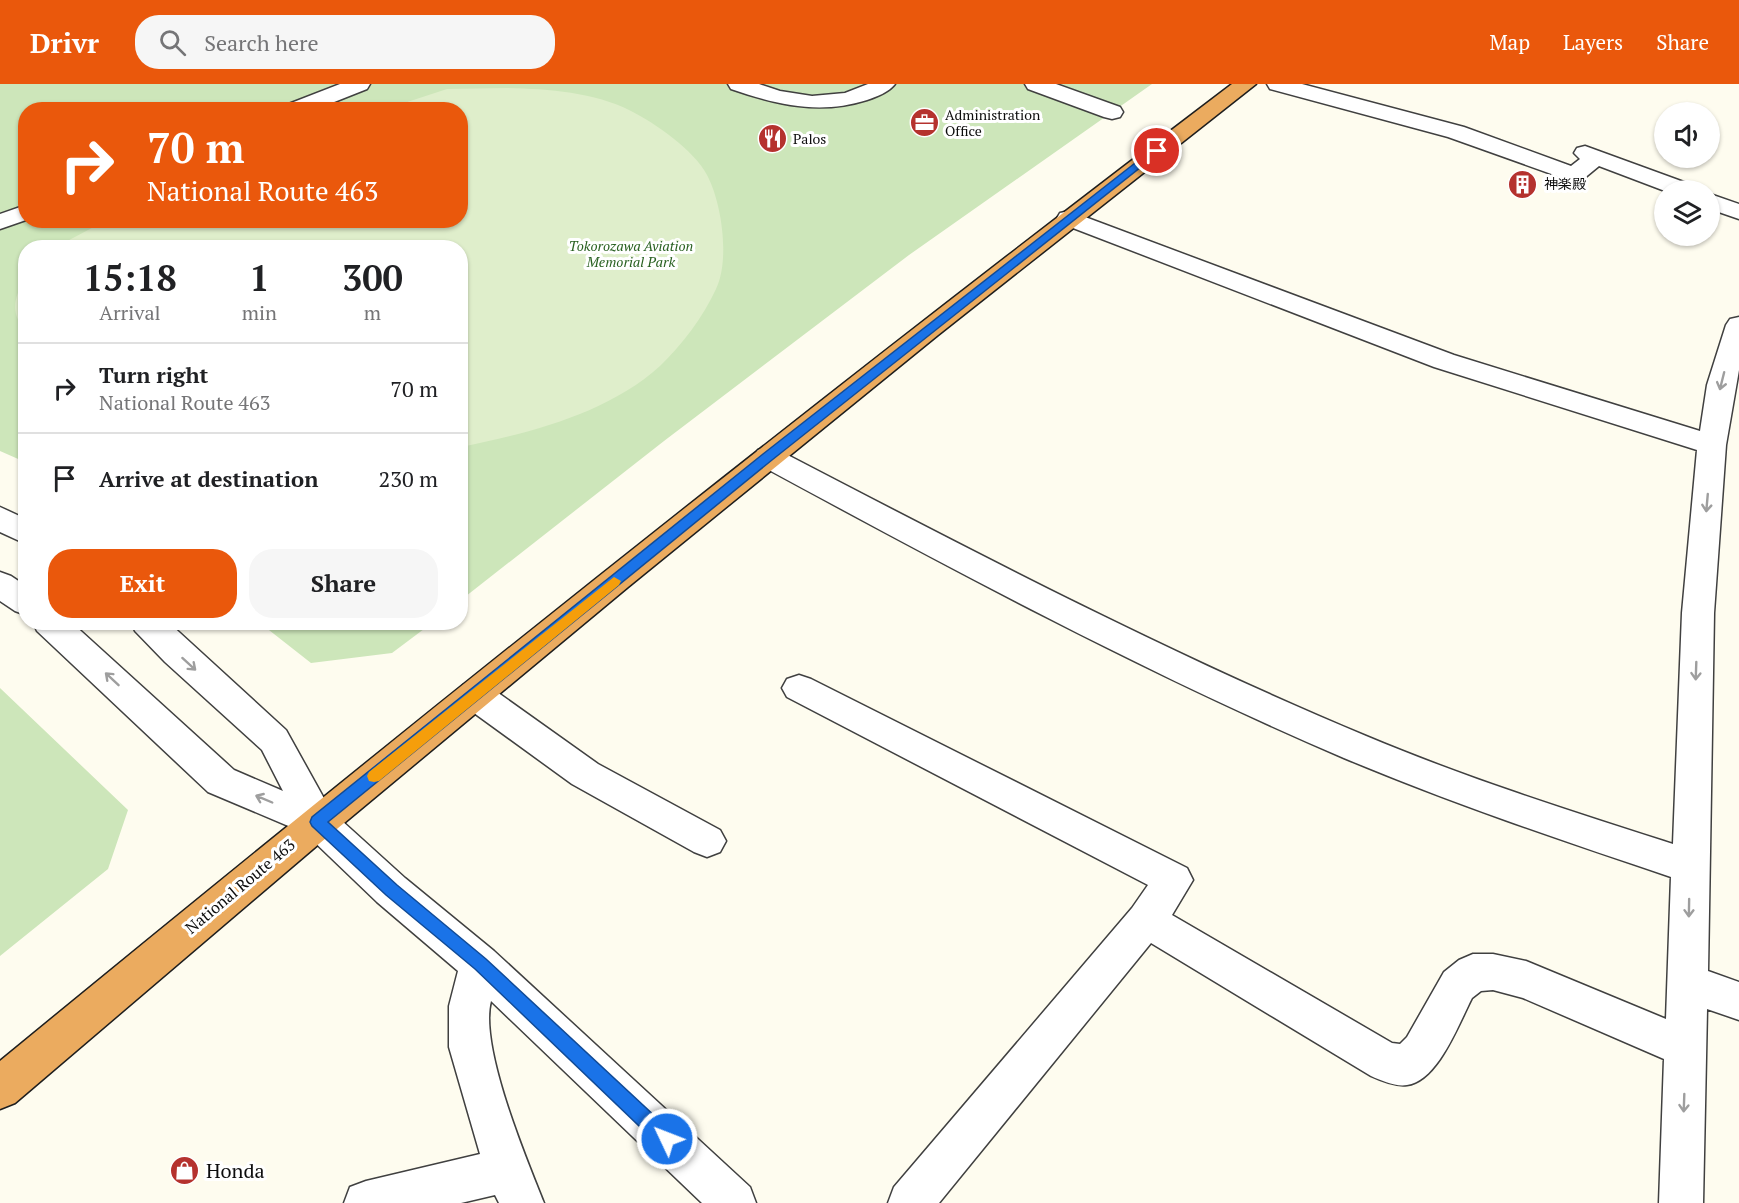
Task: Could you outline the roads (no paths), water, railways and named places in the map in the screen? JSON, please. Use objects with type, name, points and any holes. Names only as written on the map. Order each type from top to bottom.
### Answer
[{"type":"highway","name":"National Route 463","points":[[0,1088],[318,822],[768,457],[1069,218],[1245,84]]},
{"type":"street","points":[[314,102],[359,84]]},
{"type":"street","points":[[739,84],[780,99],[826,102],[861,95],[884,84]]},
{"type":"street","points":[[1036,84],[1112,112]]},
{"type":"street","points":[[1278,84],[1456,132],[1574,175],[1591,155],[1657,180]]},
{"type":"street","points":[[1720,205],[1739,212]]},
{"type":"street","points":[[0,222],[18,215]]},
{"type":"street","points":[[1069,218],[1444,361],[1712,445]]},
{"type":"street","points":[[1681,1203],[1685,1047],[1690,983],[1689,866],[1698,613],[1712,445],[1721,385],[1739,325]]},
{"type":"street","points":[[768,457],[1058,609],[1314,729],[1530,814],[1689,866]]},
{"type":"street","points":[[0,518],[18,528]]},
{"type":"street","points":[[0,584],[18,597]]},
{"type":"street","points":[[58,630],[221,781],[318,822]]},
{"type":"street","points":[[155,630],[177,653],[274,740],[318,822],[391,890],[480,964],[734,1203]]},
{"type":"street","points":[[799,688],[1174,880],[1146,920],[910,1203]]},
{"type":"street","points":[[475,695],[585,774],[707,842]]},
{"type":"street","points":[[1146,920],[1386,1062],[1407,1065],[1422,1051],[1458,985],[1473,973],[1493,972],[1526,980],[1685,1047]]},
{"type":"street","points":[[366,1203],[515,1186],[470,1047],[469,1006],[480,964]]},
{"type":"street","points":[[1690,983],[1739,1000]]},
{"type":"place","name":"Administration Office","points":[[924,123]]},
{"type":"place","name":"Palos","points":[[772,139]]},
{"type":"place","name":"神楽殿","points":[[1523,184]]},
{"type":"place","name":"Honda","points":[[185,1171]]},
{"type":"park label","name":"Tokorozawa Aviation Memorial Park","points":[[631,254]]}]
